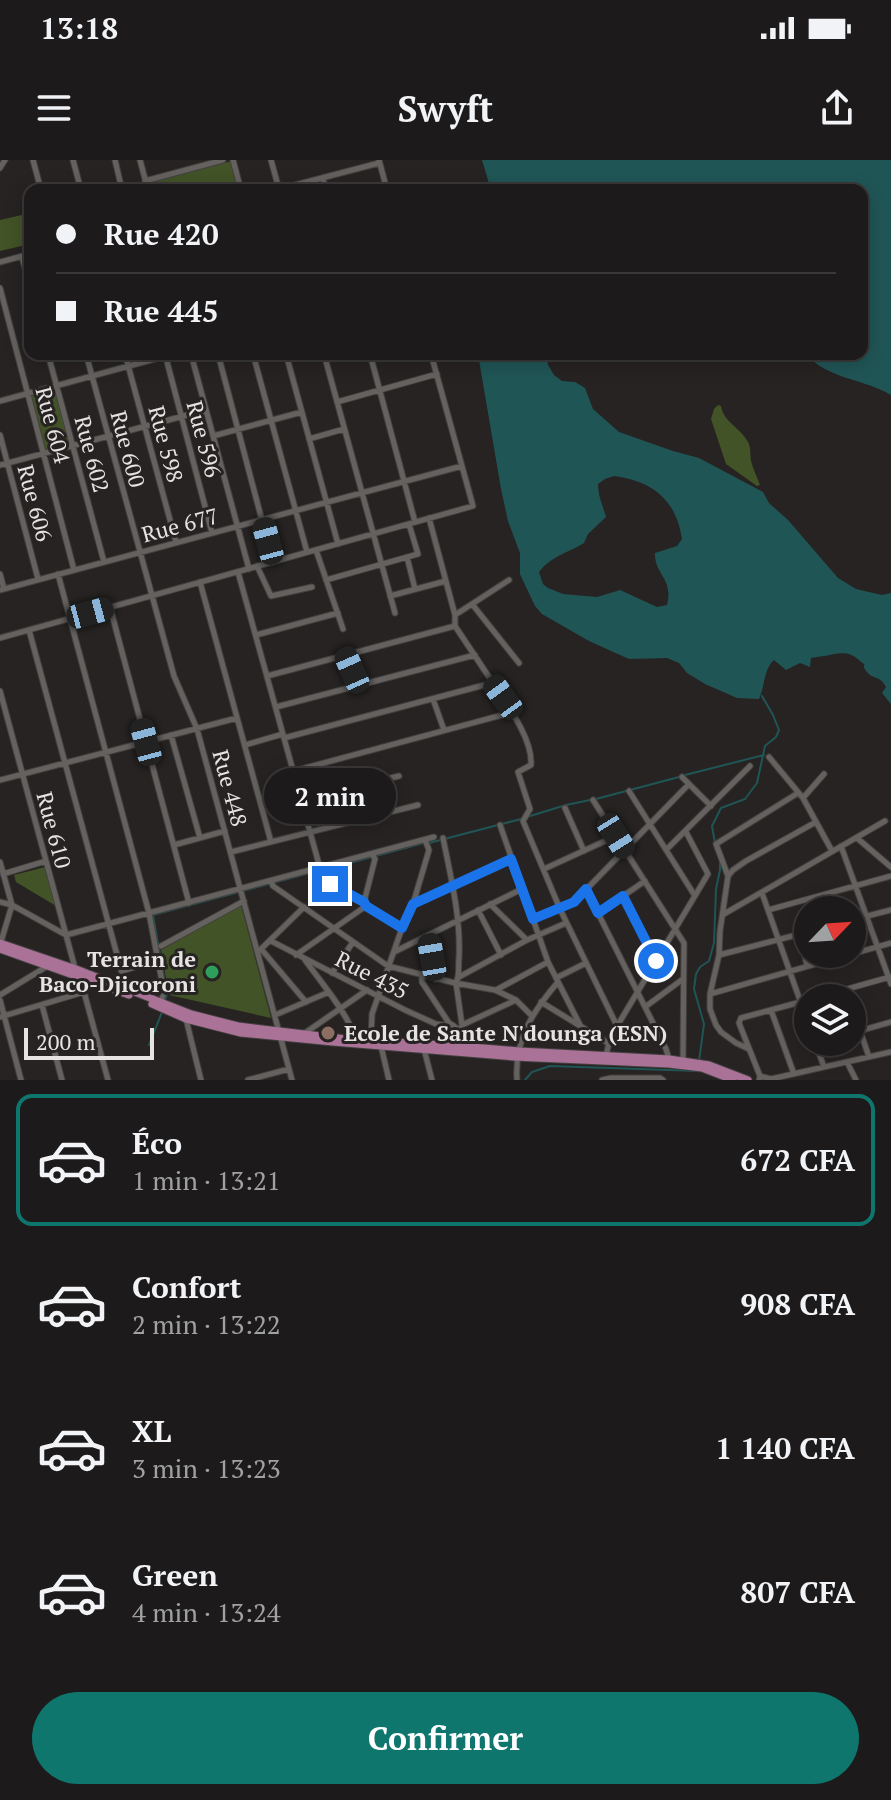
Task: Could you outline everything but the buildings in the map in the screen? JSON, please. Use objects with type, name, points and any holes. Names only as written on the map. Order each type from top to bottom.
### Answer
[{"type":"main road","points":[[0,945],[191,1014],[305,1040],[460,1046],[610,1069],[683,1060],[748,1080]]},
{"type":"main road","points":[[79,974],[186,1019],[241,1033],[305,1033],[424,1049],[519,1054]]},
{"type":"main road","points":[[669,1062],[702,1066],[733,1080]]},
{"type":"street","points":[[0,168],[5,160]]},
{"type":"street","points":[[33,160],[39,184]]},
{"type":"street","points":[[73,160],[79,184]]},
{"type":"street","points":[[115,160],[121,184]]},
{"type":"street","points":[[140,160],[146,184]]},
{"type":"street","points":[[145,181],[223,160]]},
{"type":"street","points":[[233,160],[239,184]]},
{"type":"street","points":[[271,160],[277,184]]},
{"type":"street","points":[[300,184],[379,161],[385,184]]},
{"type":"street","points":[[323,178],[324,184]]},
{"type":"street","points":[[0,262],[22,257],[24,264]]},
{"type":"street","name":"Rue 604","points":[[0,288],[74,570]]},
{"type":"street","name":"Rue 602","points":[[50,360],[104,562]]},
{"type":"street","name":"Rue 600","points":[[88,360],[139,552]]},
{"type":"street","name":"Rue 598","points":[[126,360],[176,542]]},
{"type":"street","points":[[0,401],[148,360]]},
{"type":"street","name":"Rue 596","points":[[166,360],[212,533]]},
{"type":"street","points":[[193,360],[249,569]]},
{"type":"street","points":[[220,360],[273,562]]},
{"type":"street","points":[[255,360],[307,552]]},
{"type":"street","points":[[288,360],[338,544]]},
{"type":"street","points":[[326,360],[395,613]]},
{"type":"street","points":[[326,580],[418,554],[404,481],[372,360]]},
{"type":"street","points":[[0,638],[473,506],[433,360]]},
{"type":"street","points":[[337,402],[437,374]]},
{"type":"street","points":[[0,465],[206,410]]},
{"type":"street","points":[[213,436],[302,412]]},
{"type":"street","points":[[309,439],[344,429]]},
{"type":"street","name":"Rue 606","points":[[0,435],[38,579]]},
{"type":"street","name":"Rue 677","points":[[2,589],[462,466]]},
{"type":"street","points":[[429,518],[455,615],[455,626],[513,712],[523,734],[532,763],[518,772],[530,809],[524,818],[566,923],[617,1026]]},
{"type":"street","points":[[316,550],[343,629]]},
{"type":"street","name":"Rue 448","points":[[139,552],[174,676],[197,729],[240,889],[260,950],[292,1080]]},
{"type":"street","points":[[407,557],[415,589]]},
{"type":"street","points":[[257,566],[271,596],[312,587]]},
{"type":"street","points":[[238,571],[310,832],[315,871],[402,928]]},
{"type":"street","points":[[0,574],[2,589]]},
{"type":"street","points":[[58,574],[149,913],[164,992],[161,1002]]},
{"type":"street","points":[[455,615],[509,580]]},
{"type":"street","points":[[390,596],[446,581]]},
{"type":"street","points":[[200,582],[271,842]]},
{"type":"street","points":[[472,604],[519,663]]},
{"type":"street","points":[[110,607],[189,903]]},
{"type":"street","points":[[256,635],[338,613]]},
{"type":"street","points":[[267,676],[455,626]]},
{"type":"street","points":[[29,630],[127,989]]},
{"type":"street","points":[[345,655],[359,685]]},
{"type":"street","points":[[276,707],[475,655]]},
{"type":"street","points":[[245,745],[492,683]]},
{"type":"street","name":"Rue 610","points":[[0,691],[108,1080]]},
{"type":"street","points":[[433,699],[444,730]]},
{"type":"street","points":[[294,771],[513,712]]},
{"type":"street","points":[[0,780],[237,718]]},
{"type":"street","points":[[171,735],[200,838]]},
{"type":"street","points":[[769,757],[801,796],[832,851]]},
{"type":"street","points":[[666,850],[750,766]]},
{"type":"street","points":[[749,1049],[728,1038],[716,1025],[710,1009],[728,876],[716,844],[801,796],[824,774]]},
{"type":"street","points":[[301,800],[399,776]]},
{"type":"street","points":[[682,777],[711,806]]},
{"type":"street","points":[[533,919],[574,902],[689,784]]},
{"type":"street","points":[[629,791],[695,896]]},
{"type":"street","points":[[593,800],[684,943],[683,1060]]},
{"type":"street","points":[[231,852],[418,805]]},
{"type":"street","points":[[565,808],[584,851]]},
{"type":"street","points":[[723,914],[885,821]]},
{"type":"street","points":[[728,876],[746,861],[816,822]]},
{"type":"street","points":[[500,825],[548,962],[580,1025]]},
{"type":"street","points":[[174,845],[225,831]]},
{"type":"street","points":[[602,1080],[610,1069],[608,1043],[708,874],[686,832]]},
{"type":"street","points":[[544,869],[616,836]]},
{"type":"street","points":[[0,902],[12,905],[66,935],[272,883],[434,837]]},
{"type":"street","points":[[443,838],[460,940],[460,1046]]},
{"type":"street","points":[[857,838],[891,867]]},
{"type":"street","points":[[371,1040],[372,1014],[413,904],[429,850],[425,840]]},
{"type":"street","points":[[841,846],[890,979],[866,984]]},
{"type":"street","points":[[296,955],[365,904],[375,859],[372,854]]},
{"type":"street","points":[[413,904],[511,859]]},
{"type":"street","points":[[3,874],[46,861]]},
{"type":"street","points":[[0,862],[12,905],[0,945]]},
{"type":"street","points":[[768,910],[891,876]]},
{"type":"street","points":[[598,913],[645,881]]},
{"type":"street","points":[[272,883],[388,966],[495,990],[516,1000],[532,1016]]},
{"type":"street","points":[[393,953],[522,889]]},
{"type":"street","points":[[586,889],[666,1049],[669,1062]]},
{"type":"street","points":[[762,893],[795,984]]},
{"type":"street","points":[[623,896],[656,961]]},
{"type":"street","points":[[161,946],[244,901]]},
{"type":"street","points":[[490,904],[527,940]]},
{"type":"street","points":[[304,907],[260,950],[306,1002]]},
{"type":"street","points":[[478,910],[501,955]]},
{"type":"street","points":[[867,916],[891,910]]},
{"type":"street","points":[[458,980],[527,940],[566,923]]},
{"type":"street","points":[[428,935],[436,979]]},
{"type":"street","points":[[719,955],[794,935]]},
{"type":"street","name":"Rue 435","points":[[271,941],[436,1024],[459,1028]]},
{"type":"street","points":[[332,973],[353,942]]},
{"type":"street","points":[[866,950],[891,943]]},
{"type":"street","points":[[304,959],[340,1007],[352,1029],[346,1039]]},
{"type":"street","points":[[122,971],[158,960]]},
{"type":"street","points":[[495,990],[548,962]]},
{"type":"street","points":[[517,1080],[521,1038],[532,1016],[557,980],[586,963]]},
{"type":"street","points":[[21,1080],[2,1016],[0,998],[50,964]]},
{"type":"street","points":[[710,994],[800,968]]},
{"type":"street","points":[[422,976],[422,982],[449,1023],[459,1028]]},
{"type":"street","points":[[645,1007],[683,979]]},
{"type":"street","points":[[305,1033],[367,990]]},
{"type":"street","points":[[2,1016],[84,992]]},
{"type":"street","points":[[275,1015],[329,992]]},
{"type":"street","points":[[459,1028],[516,1000]]},
{"type":"street","points":[[541,1002],[608,1043]]},
{"type":"street","points":[[794,1004],[740,1020],[759,1078],[771,1080],[891,1052]]},
{"type":"street","points":[[42,1005],[62,1080]]},
{"type":"street","points":[[771,1010],[794,1074]]},
{"type":"street","points":[[186,1019],[201,1080]]},
{"type":"street","points":[[866,1028],[891,1022]]},
{"type":"street","points":[[381,1043],[389,1080]]},
{"type":"street","points":[[866,1048],[869,1057]]},
{"type":"street","points":[[424,1049],[432,1080]]},
{"type":"street","points":[[820,1056],[824,1067]]},
{"type":"street","points":[[847,1062],[856,1080]]},
{"type":"street","points":[[702,1066],[710,1080]]},
{"type":"street","points":[[248,1080],[289,1069]]},
{"type":"street","points":[[610,1069],[663,1080]]},
{"type":"green space","points":[[232,161],[238,184],[152,184]]},
{"type":"green space","points":[[24,214],[24,245],[0,251],[0,220]]},
{"type":"green space","points":[[56,389],[70,443],[44,450],[29,396]]},
{"type":"green space","points":[[718,405],[748,442],[760,485],[757,486],[726,464],[711,419]]},
{"type":"green space","points":[[45,867],[56,906],[16,882],[14,875]]},
{"type":"green space","name":"Terrain de Baco-Djicoroni","points":[[241,905],[271,1018],[169,995],[161,950]]},
{"type":"water","points":[[482,160],[891,160],[891,395],[835,374],[813,360],[868,360],[868,184],[489,184]]},
{"type":"water","points":[[479,360],[548,360],[554,375],[562,381],[575,382],[585,388],[593,409],[619,432],[699,458],[763,492],[769,503],[788,520],[838,578],[856,589],[882,595],[891,593],[891,704],[882,693],[886,687],[884,683],[869,674],[856,657],[847,654],[811,658],[810,667],[800,663],[786,670],[774,660],[759,699],[737,698],[705,684],[687,673],[679,663],[667,658],[629,659],[589,641],[542,614],[535,606],[520,574],[520,553],[508,521]],"holes":[[[614,476],[640,482],[660,494],[679,525],[682,539],[677,546],[655,553],[657,566],[668,589],[667,605],[657,607],[620,590],[597,597],[563,594],[543,584],[539,572],[554,558],[584,543],[588,534],[606,517],[598,484]]]},
{"type":"waterway","points":[[715,843],[712,826],[721,808],[745,799],[757,783],[765,746],[779,730],[762,696]]},
{"type":"waterway","points":[[685,775],[764,755]]},
{"type":"waterway","points":[[596,799],[679,777]]},
{"type":"waterway","points":[[527,817],[590,800]]},
{"type":"waterway","points":[[429,843],[521,819]]},
{"type":"waterway","points":[[316,872],[424,843]]},
{"type":"waterway","points":[[699,1061],[704,1024],[694,989],[696,974],[709,961],[714,943],[720,861]]},
{"type":"waterway","points":[[165,1000],[167,995],[153,915],[310,873]]},
{"type":"waterway","points":[[149,1045],[162,1012]]},
{"type":"waterway","points":[[525,1080],[532,1072],[550,1066],[698,1071]]},
{"type":"place","name":"Terrain de Baco-Djicoroni","points":[[212,972]]},
{"type":"place","name":"Ecole de Sante N'dounga (ESN)","points":[[328,1033]]},
{"type":"route","points":[[330,884],[402,928],[413,904],[511,859],[533,919],[574,902],[586,889],[598,913],[623,896],[656,961]]}]
